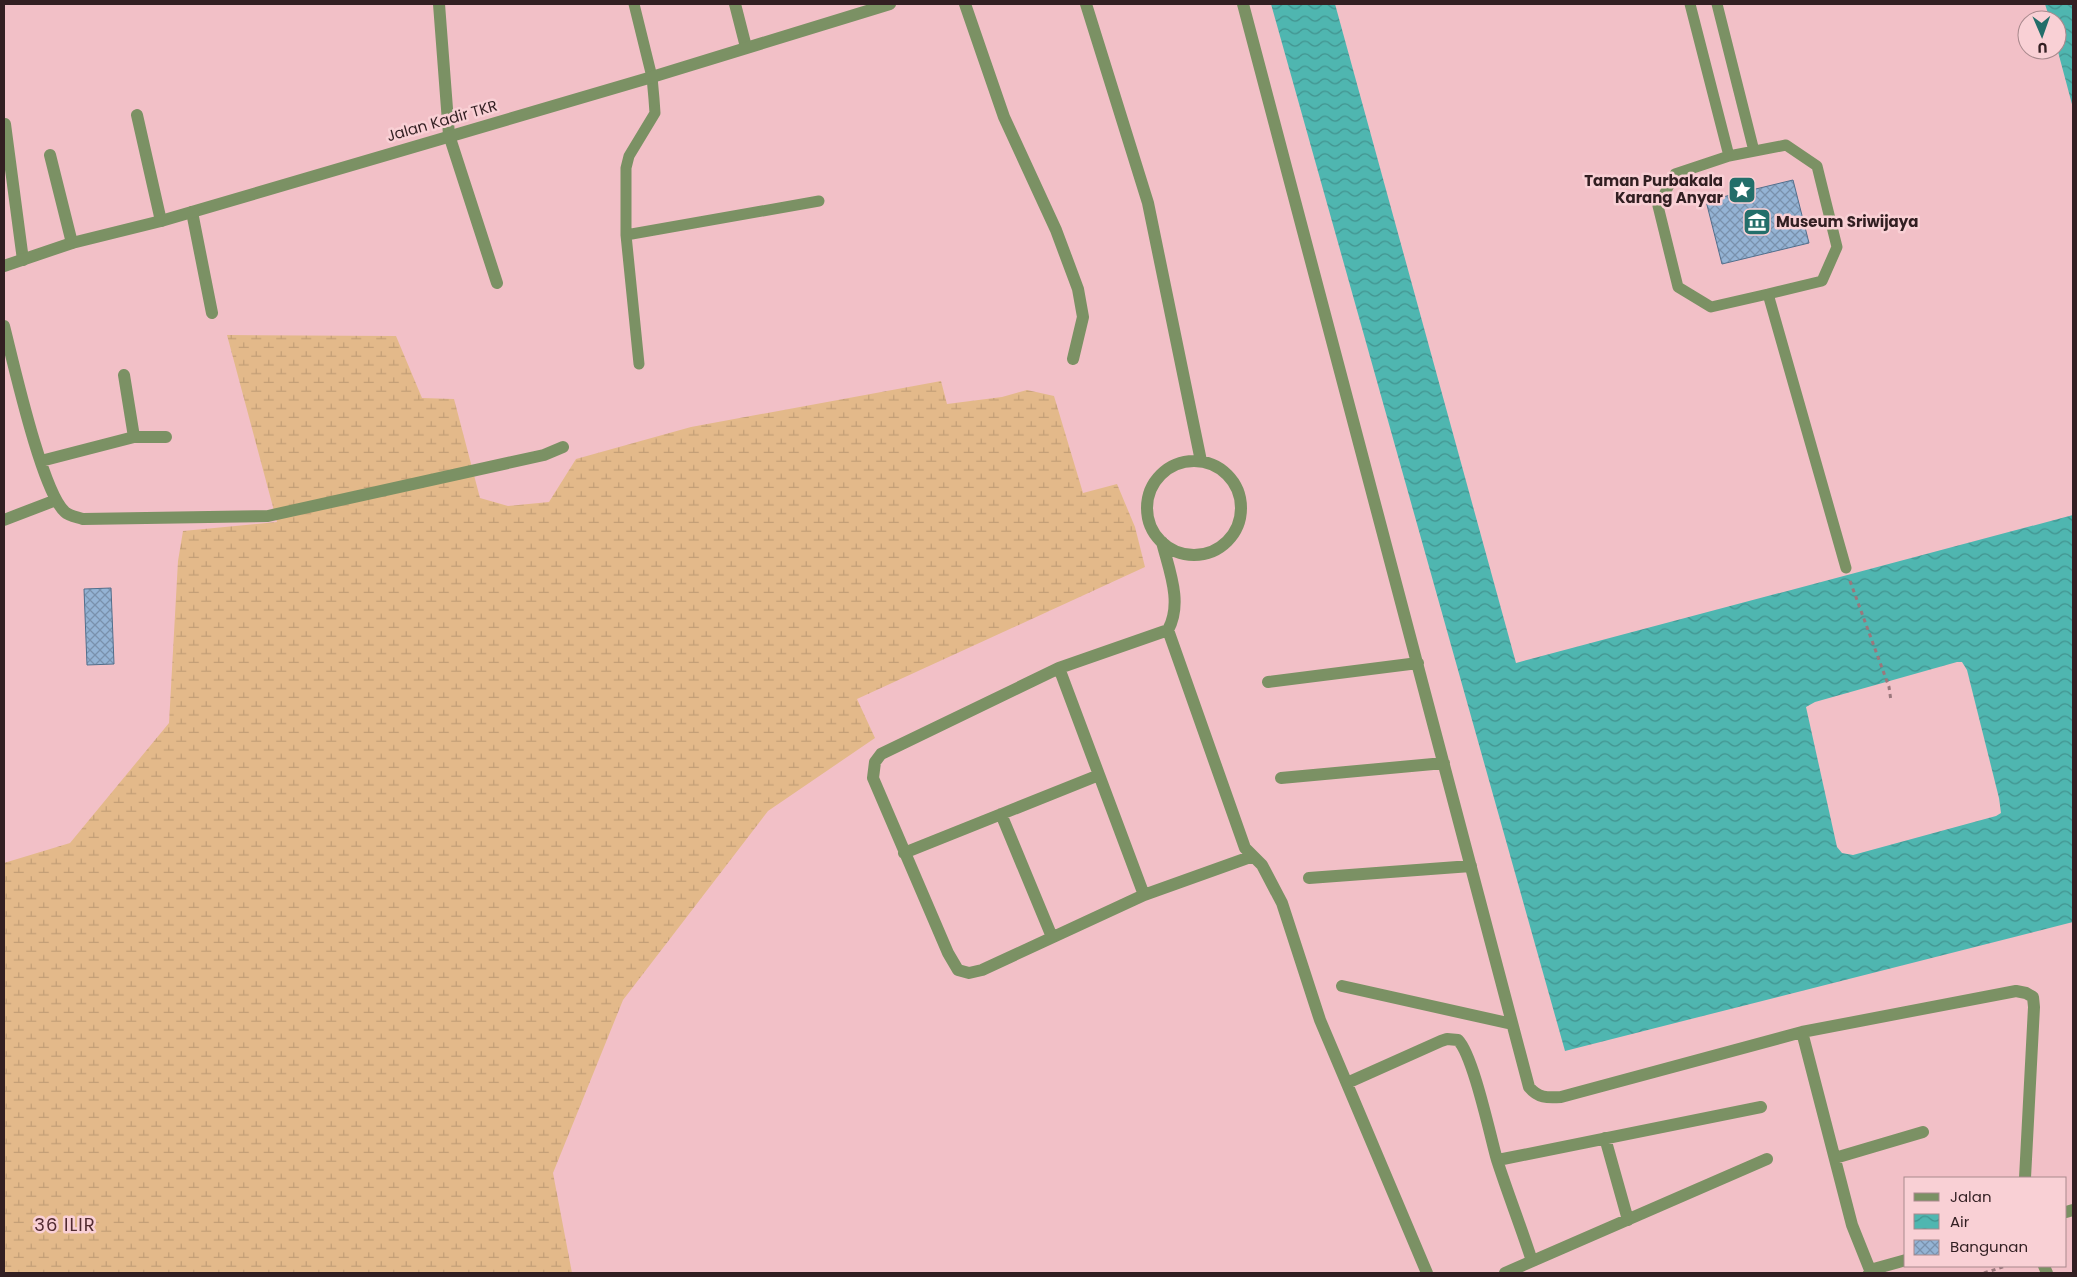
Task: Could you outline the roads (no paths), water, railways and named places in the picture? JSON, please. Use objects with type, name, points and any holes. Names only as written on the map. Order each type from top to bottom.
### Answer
[{"type":"street","points":[[439,4],[449,135],[497,283]]},
{"type":"street","points":[[735,4],[746,47]]},
{"type":"street","name":"Jalan Kadir TKR","points":[[4,266],[72,244],[161,221],[652,77],[890,4]]},
{"type":"street","points":[[965,4],[1004,117],[1056,230],[1078,289],[1083,317],[1073,359]]},
{"type":"street","points":[[1086,4],[1148,203],[1202,461]]},
{"type":"street","points":[[1243,4],[1529,1087],[1535,1095],[1548,1098],[1561,1096],[1802,1032],[2016,992],[2026,993],[2033,998],[2034,1007],[2025,1177]]},
{"type":"street","points":[[136,115],[161,221]]},
{"type":"street","points":[[5,124],[23,260]]},
{"type":"street","points":[[50,155],[72,244]]},
{"type":"street","points":[[192,212],[212,313]]},
{"type":"street","points":[[4,326],[41,461],[56,500],[66,513],[83,519],[268,516],[544,455],[563,447]]},
{"type":"street","points":[[124,375],[134,437]]},
{"type":"street","points":[[41,461],[134,437],[166,436]]},
{"type":"street","points":[[1188,461],[1202,461],[1214,465],[1226,473],[1234,483],[1239,495],[1241,508],[1236,528],[1224,544],[1199,554],[1186,554],[1173,550],[1153,532],[1148,520],[1146,506],[1152,487],[1164,471],[1175,464],[1188,461]]},
{"type":"street","points":[[4,520],[56,500]]},
{"type":"street","points":[[1162,542],[1173,586],[1175,606],[1174,619],[1168,630],[1059,668],[881,754],[875,762],[872,778],[958,970],[969,973],[982,970],[1144,895],[1253,856]]},
{"type":"street","points":[[1168,630],[1245,848],[1262,865],[1282,903],[1320,1020],[1427,1273]]},
{"type":"street","points":[[1268,682],[1418,663]]},
{"type":"street","points":[[1059,668],[1144,895]]},
{"type":"street","points":[[1280,778],[1444,763]]},
{"type":"street","points":[[904,852],[1099,775]]},
{"type":"street","points":[[1001,814],[1052,938]]},
{"type":"street","points":[[1309,878],[1471,866]]},
{"type":"street","points":[[1342,986],[1512,1024]]},
{"type":"street","points":[[1802,1032],[1852,1225],[1869,1272],[1904,1261]]},
{"type":"street","points":[[1347,1083],[1441,1042],[1458,1040],[1464,1046],[1498,1160],[1532,1261]]},
{"type":"street","points":[[1498,1160],[1760,1107]]},
{"type":"street","points":[[1834,1158],[1923,1132]]},
{"type":"street","points":[[1605,1138],[1628,1220]]},
{"type":"street","points":[[1505,1273],[1767,1159]]},
{"type":"lane","points":[[634,4],[652,77],[655,113],[629,156],[626,168],[626,235],[639,364]]},
{"type":"lane","points":[[1690,4],[1729,156]]},
{"type":"lane","points":[[1717,4],[1754,151]]},
{"type":"lane","points":[[1786,145],[1817,166],[1837,247],[1822,280],[1711,307],[1678,287],[1658,206],[1675,174],[1729,156],[1786,145]]},
{"type":"lane","points":[[626,235],[819,201]]},
{"type":"lane","points":[[1768,294],[1846,568]]},
{"type":"water","points":[[1271,4],[1335,4],[1516,663],[2073,515],[2073,922],[1565,1051]],"holes":[[[1962,662],[1967,670],[1999,798],[2001,813],[1996,816],[1853,855],[1842,853],[1837,847],[1806,707],[1815,702]]]},
{"type":"water","points":[[2045,4],[2073,4],[2073,108],[2060,60],[2067,60],[2067,10],[2047,10]]},
{"type":"place","name":"Taman Purbakala Karang Anyar","points":[[1742,190]]},
{"type":"place","name":"Museum Sriwijaya","points":[[1757,222]]},
{"type":"district","name":"36 ILIR","points":[[65,1225]]}]
